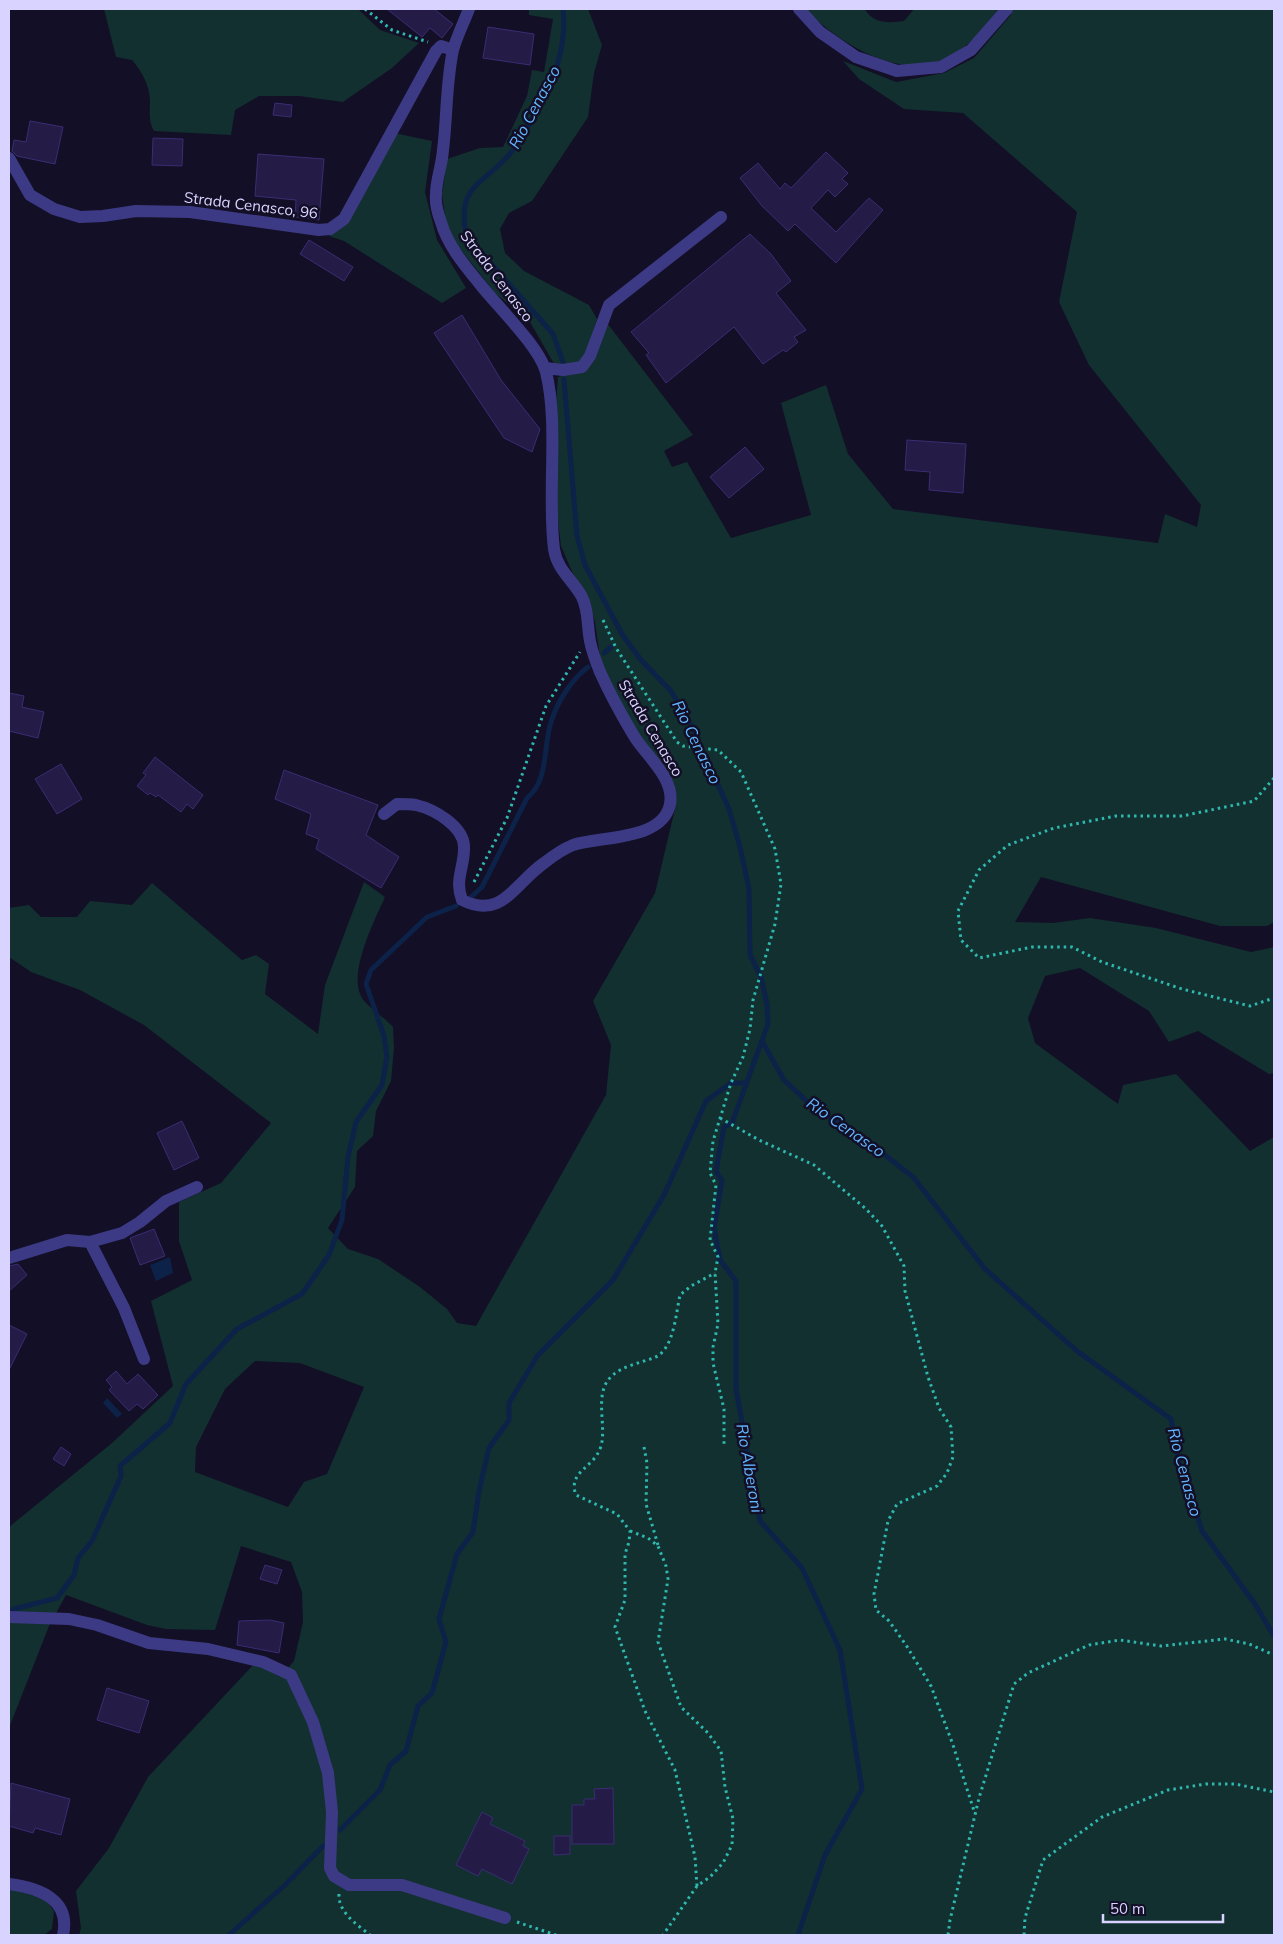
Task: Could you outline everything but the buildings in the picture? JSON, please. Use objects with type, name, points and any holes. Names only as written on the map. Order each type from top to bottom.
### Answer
[{"type":"street","name":"Strada Cenasco","points":[[458,890],[462,900],[476,907],[492,907],[506,898],[521,881],[560,852],[574,845],[639,832],[655,825],[664,817],[670,803],[669,790],[658,766],[636,739],[609,691],[595,659],[589,638],[586,609],[581,596],[564,575],[555,553],[551,506],[551,400],[545,368],[532,347],[478,282],[448,241],[441,222],[435,196],[443,152],[453,50],[469,9]]},
{"type":"street","points":[[799,9],[820,32],[856,57],[897,71],[941,67],[971,50],[1007,9]]},
{"type":"street","points":[[441,46],[453,50]]},
{"type":"street","name":"Strada Cenasco, 96","points":[[9,158],[30,195],[54,209],[80,217],[136,211],[190,212],[306,228],[330,229],[344,219],[404,107],[441,46]]},
{"type":"street","points":[[545,368],[564,370],[582,368],[590,356],[608,305],[722,217]]},
{"type":"street","points":[[384,814],[397,804],[417,805],[453,824],[461,834],[464,846],[458,890]]},
{"type":"street","points":[[9,1258],[67,1240],[90,1242],[122,1233],[140,1222],[166,1201],[198,1187]]},
{"type":"street","points":[[90,1242],[124,1308],[144,1359]]},
{"type":"street","points":[[9,1617],[70,1619],[97,1625],[150,1643],[208,1649],[263,1662],[291,1676],[312,1722],[328,1773],[332,1812],[330,1868],[334,1876],[349,1885],[402,1885],[505,1918]]},
{"type":"street","points":[[9,1884],[26,1886],[49,1895],[60,1908],[65,1924],[63,1935]]},
{"type":"path","points":[[365,9],[392,30],[441,46]]},
{"type":"path","points":[[600,614],[616,648],[677,742],[683,746],[718,750],[741,772],[775,849],[781,884],[775,924],[753,1000],[750,1029],[743,1057],[731,1083],[713,1141],[710,1173],[716,1185],[710,1240],[718,1257],[716,1273],[718,1324],[713,1347],[713,1363],[724,1408],[724,1447]]},
{"type":"path","points":[[458,890],[470,890],[507,818],[546,706],[589,638]]},
{"type":"path","points":[[1274,778],[1254,801],[1182,816],[1116,816],[1054,828],[1008,844],[979,870],[958,911],[961,940],[979,958],[1032,946],[1072,948],[1102,962],[1182,989],[1250,1006],[1274,998]]},
{"type":"path","points":[[720,1118],[760,1140],[814,1165],[866,1209],[882,1226],[904,1266],[905,1291],[928,1377],[939,1408],[951,1427],[953,1457],[947,1474],[937,1486],[897,1504],[888,1521],[874,1594],[876,1610],[888,1621],[906,1645],[931,1686],[954,1745],[975,1814]]},
{"type":"path","points":[[658,1546],[648,1538],[630,1531],[618,1514],[576,1495],[573,1486],[574,1478],[596,1459],[602,1444],[603,1392],[611,1376],[636,1363],[657,1358],[673,1335],[680,1295],[691,1286],[716,1273]]},
{"type":"path","points":[[644,1446],[647,1463],[646,1504],[668,1579],[658,1642],[681,1707],[708,1733],[721,1751],[724,1787],[733,1819],[732,1845],[723,1863],[710,1877],[697,1886],[663,1935]]},
{"type":"path","points":[[630,1531],[625,1554],[625,1600],[615,1627],[645,1712],[675,1770],[695,1857],[697,1886]]},
{"type":"path","points":[[948,1935],[975,1814],[1006,1705],[1014,1684],[1028,1673],[1089,1645],[1120,1640],[1161,1646],[1225,1639],[1249,1644],[1274,1655]]},
{"type":"path","points":[[1024,1935],[1025,1918],[1042,1860],[1102,1817],[1168,1790],[1206,1784],[1235,1784],[1274,1792]]},
{"type":"path","points":[[340,1881],[339,1899],[342,1907],[348,1916],[370,1935]]},
{"type":"path","points":[[505,1918],[556,1935]]},
{"type":"green space","points":[[104,9],[358,9],[380,30],[419,43],[392,68],[343,102],[299,96],[259,96],[235,110],[231,135],[154,131],[150,120],[150,100],[147,83],[132,60],[116,57]]},
{"type":"green space","points":[[529,9],[588,9],[602,45],[594,73],[588,117],[532,201],[509,213],[500,229],[505,253],[524,271],[589,305],[597,319],[586,353],[579,363],[557,365],[553,362],[530,322],[495,293],[454,241],[446,224],[442,195],[447,159],[480,148],[503,147],[527,96],[532,70],[544,72],[553,19],[529,15]]},
{"type":"green space","points":[[805,9],[865,9],[868,14],[877,20],[893,22],[904,21],[914,9],[999,9],[977,35],[958,52],[931,64],[911,65],[891,62],[872,56],[853,46],[819,22]]},
{"type":"green space","points":[[1013,9],[1274,9],[1274,922],[1267,926],[1220,926],[1041,877],[1015,922],[1053,923],[1090,918],[1156,928],[1251,952],[1274,947],[1274,1073],[1269,1074],[1198,1031],[1169,1042],[1149,1011],[1080,968],[1045,976],[1028,1018],[1035,1043],[1118,1104],[1123,1085],[1176,1074],[1250,1151],[1274,1137],[1274,1935],[79,1935],[81,1928],[76,1891],[109,1848],[148,1777],[255,1663],[280,1677],[294,1661],[303,1622],[302,1592],[291,1562],[241,1546],[215,1630],[166,1629],[147,1625],[66,1595],[49,1626],[9,1728],[9,1527],[112,1443],[173,1386],[151,1301],[192,1280],[179,1241],[179,1202],[221,1183],[271,1123],[144,1025],[80,990],[31,972],[9,957],[9,908],[29,905],[41,917],[77,917],[90,901],[132,905],[152,883],[242,960],[256,955],[269,964],[265,994],[318,1034],[325,985],[364,882],[385,897],[364,947],[360,961],[358,987],[362,998],[367,1004],[393,1027],[394,1048],[391,1081],[376,1111],[373,1136],[357,1151],[355,1187],[328,1228],[348,1249],[378,1259],[420,1287],[447,1309],[457,1323],[476,1326],[606,1095],[611,1045],[593,1001],[655,893],[675,809],[674,789],[640,738],[601,664],[595,622],[588,596],[573,574],[561,546],[557,512],[556,403],[558,377],[584,370],[604,319],[693,435],[664,451],[672,467],[687,462],[731,538],[811,515],[781,403],[826,385],[848,454],[893,509],[1158,543],[1165,514],[1197,527],[1201,505],[1089,365],[1059,302],[1077,212],[963,113],[904,109],[859,79],[843,61],[896,82],[944,73],[974,58],[1010,16]],"holes":[[[255,1361],[300,1363],[364,1387],[327,1474],[304,1482],[288,1507],[195,1472],[196,1447],[225,1389]]]},
{"type":"green space","points":[[394,133],[432,141],[425,192],[437,240],[466,288],[442,303],[344,241],[329,236]]},
{"type":"green space","points":[[9,1888],[45,1899],[54,1911],[52,1929],[44,1935],[9,1935]]},
{"type":"water","points":[[170,1257],[173,1273],[156,1281],[150,1265]]},
{"type":"water","points":[[107,1398],[122,1414],[117,1418],[103,1403]]},
{"type":"waterway","name":"Rio Cenasco","points":[[563,9],[564,29],[561,49],[555,71],[545,95],[512,151],[469,194],[465,204],[464,218],[466,235],[553,334],[563,362]]},
{"type":"waterway","name":"Rio Alberoni","points":[[564,379],[577,536],[585,565],[622,634],[641,660],[671,691],[691,725],[729,809],[749,889],[750,955],[761,977],[767,1004],[768,1024],[732,1123],[724,1127],[716,1171],[722,1181],[714,1228],[720,1260],[736,1281],[736,1389],[760,1521],[802,1568],[840,1650],[862,1789],[825,1855],[798,1935]]},
{"type":"waterway","points":[[604,653],[611,647]]},
{"type":"waterway","points":[[469,899],[482,887],[527,798],[539,782],[551,722],[557,707],[571,684],[588,667]]},
{"type":"waterway","points":[[9,1614],[14,1609],[57,1598],[74,1575],[78,1558],[92,1541],[121,1476],[120,1466],[170,1423],[186,1384],[237,1329],[302,1294],[329,1255],[342,1220],[348,1157],[356,1122],[382,1085],[387,1057],[384,1036],[366,984],[371,970],[427,917],[456,906]]},
{"type":"waterway","name":"Rio Cenasco","points":[[762,1041],[784,1080],[812,1106],[875,1147],[914,1178],[985,1269],[1077,1351],[1171,1419],[1178,1457],[1202,1531],[1255,1604],[1274,1636]]},
{"type":"waterway","points":[[340,1830],[380,1790],[390,1765],[406,1751],[418,1706],[432,1693],[446,1642],[439,1619],[457,1554],[473,1532],[479,1491],[489,1448],[509,1420],[509,1403],[538,1355],[613,1280],[664,1195],[706,1101],[731,1083],[747,1083]]},
{"type":"waterway","points":[[229,1935],[285,1885],[323,1846]]}]
